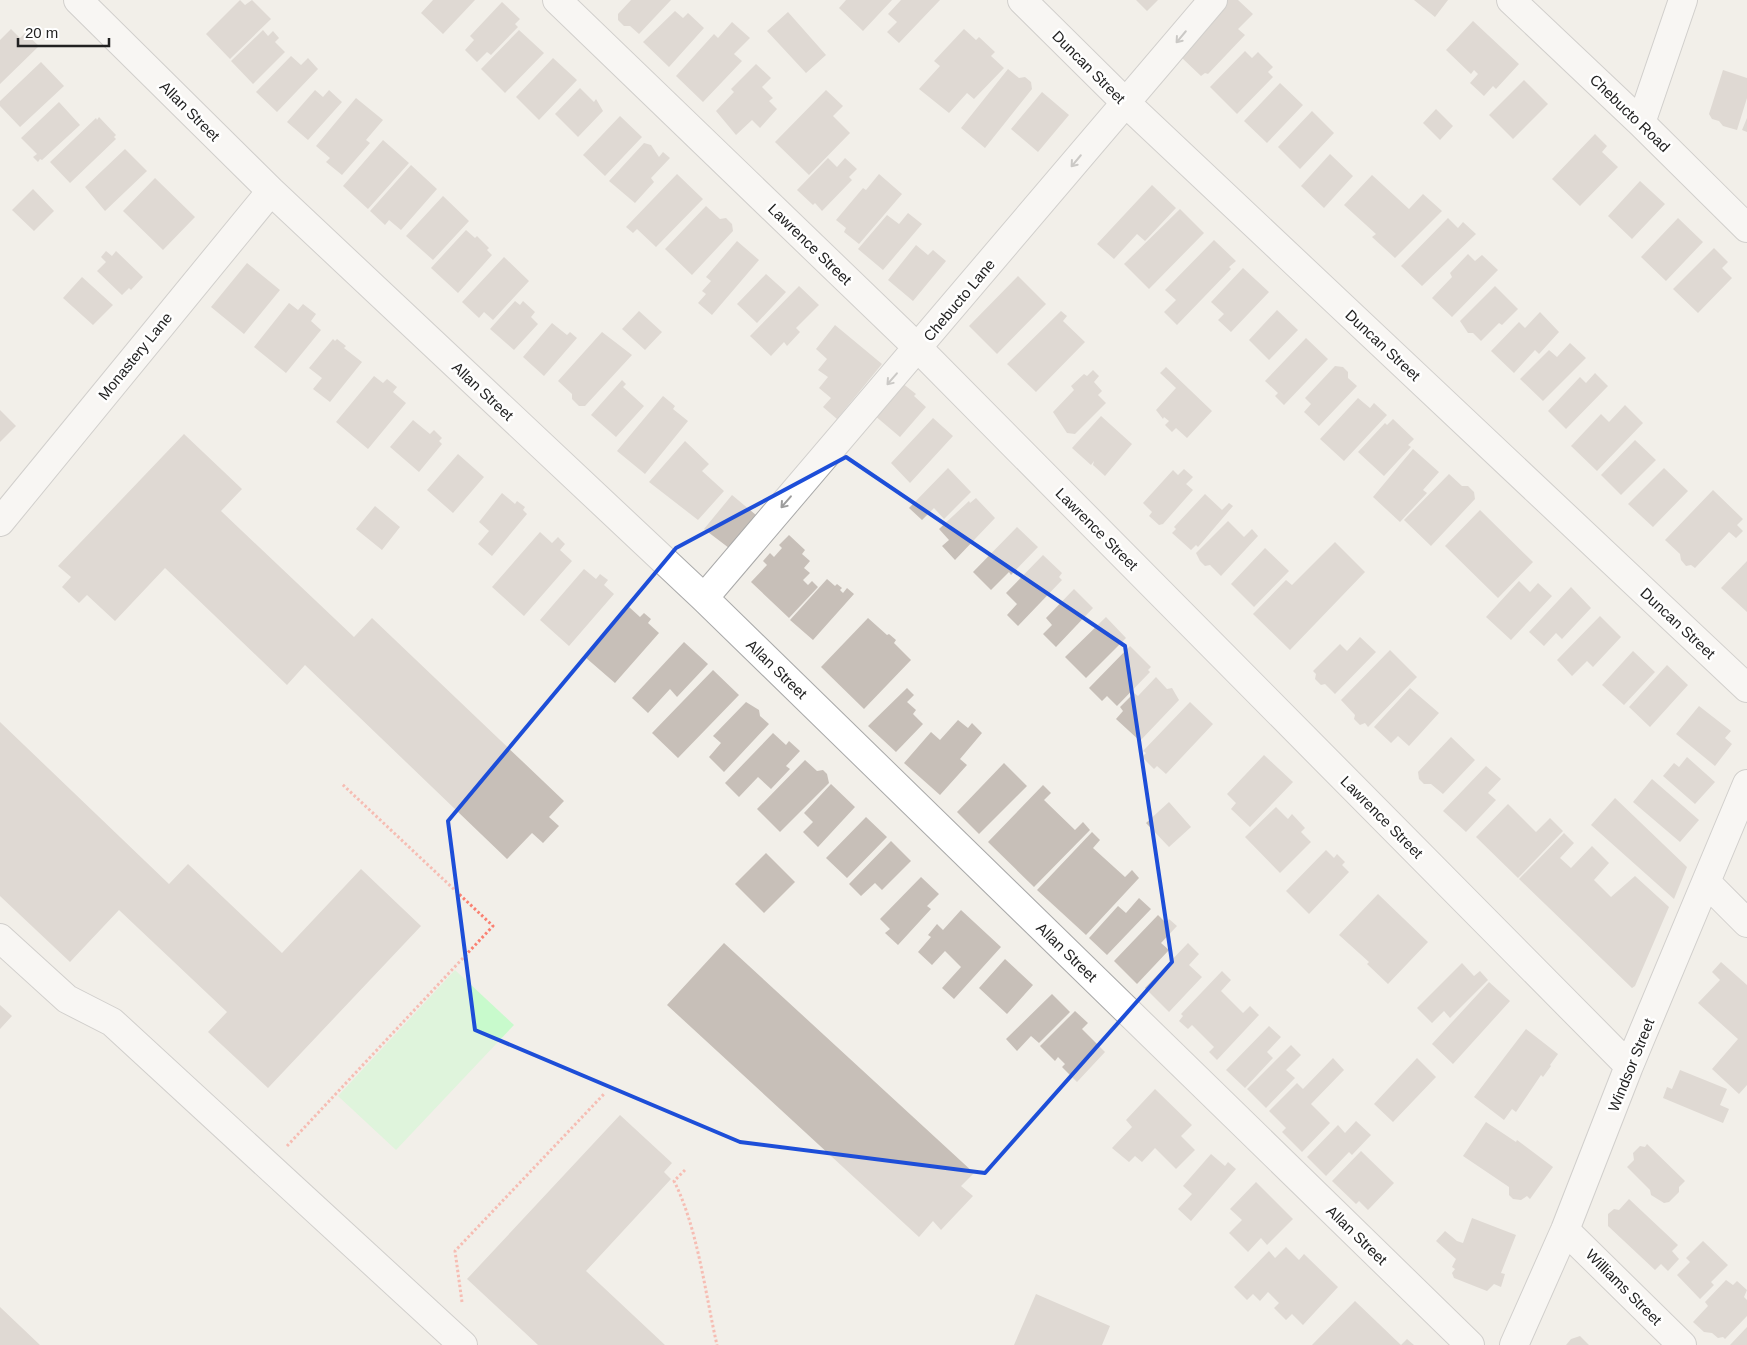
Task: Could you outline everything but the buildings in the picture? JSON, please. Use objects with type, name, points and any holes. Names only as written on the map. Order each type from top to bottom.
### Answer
[{"type":"street","name":"Allan Street","points":[[78,0],[271,191],[704,598],[1470,1345]]},
{"type":"street","name":"Lawrence Street","points":[[558,0],[918,348],[1629,1066]]},
{"type":"street","name":"Duncan Street","points":[[1022,0],[1126,103],[1747,688]]},
{"type":"street","name":"Chebucto Lane","points":[[704,598],[1213,0]]},
{"type":"street","name":"Chebucto Road","points":[[1511,0],[1641,123],[1747,228]]},
{"type":"street","points":[[1641,123],[1683,0]]},
{"type":"street","name":"Monastery Lane","points":[[0,522],[271,191]]},
{"type":"street","name":"Windsor Street","points":[[1514,1345],[1565,1230],[1629,1066],[1747,784]]},
{"type":"street","points":[[1707,883],[1747,923]]},
{"type":"street","points":[[0,938],[66,999],[112,1022],[463,1345]]},
{"type":"street","name":"Williams Street","points":[[1565,1230],[1682,1345]]},
{"type":"path","points":[[268,1166],[492,926],[342,784]]},
{"type":"path","points":[[462,1303],[455,1251],[604,1094]]},
{"type":"path","points":[[685,1170],[674,1181],[681,1195],[694,1242],[717,1345]]},
{"type":"highlighted area","points":[[846,457],[1125,646],[1172,962],[985,1173],[740,1142],[475,1030],[448,821],[676,548]]},
{"type":"green space","points":[[455,970],[514,1025],[396,1150],[338,1096]]}]
